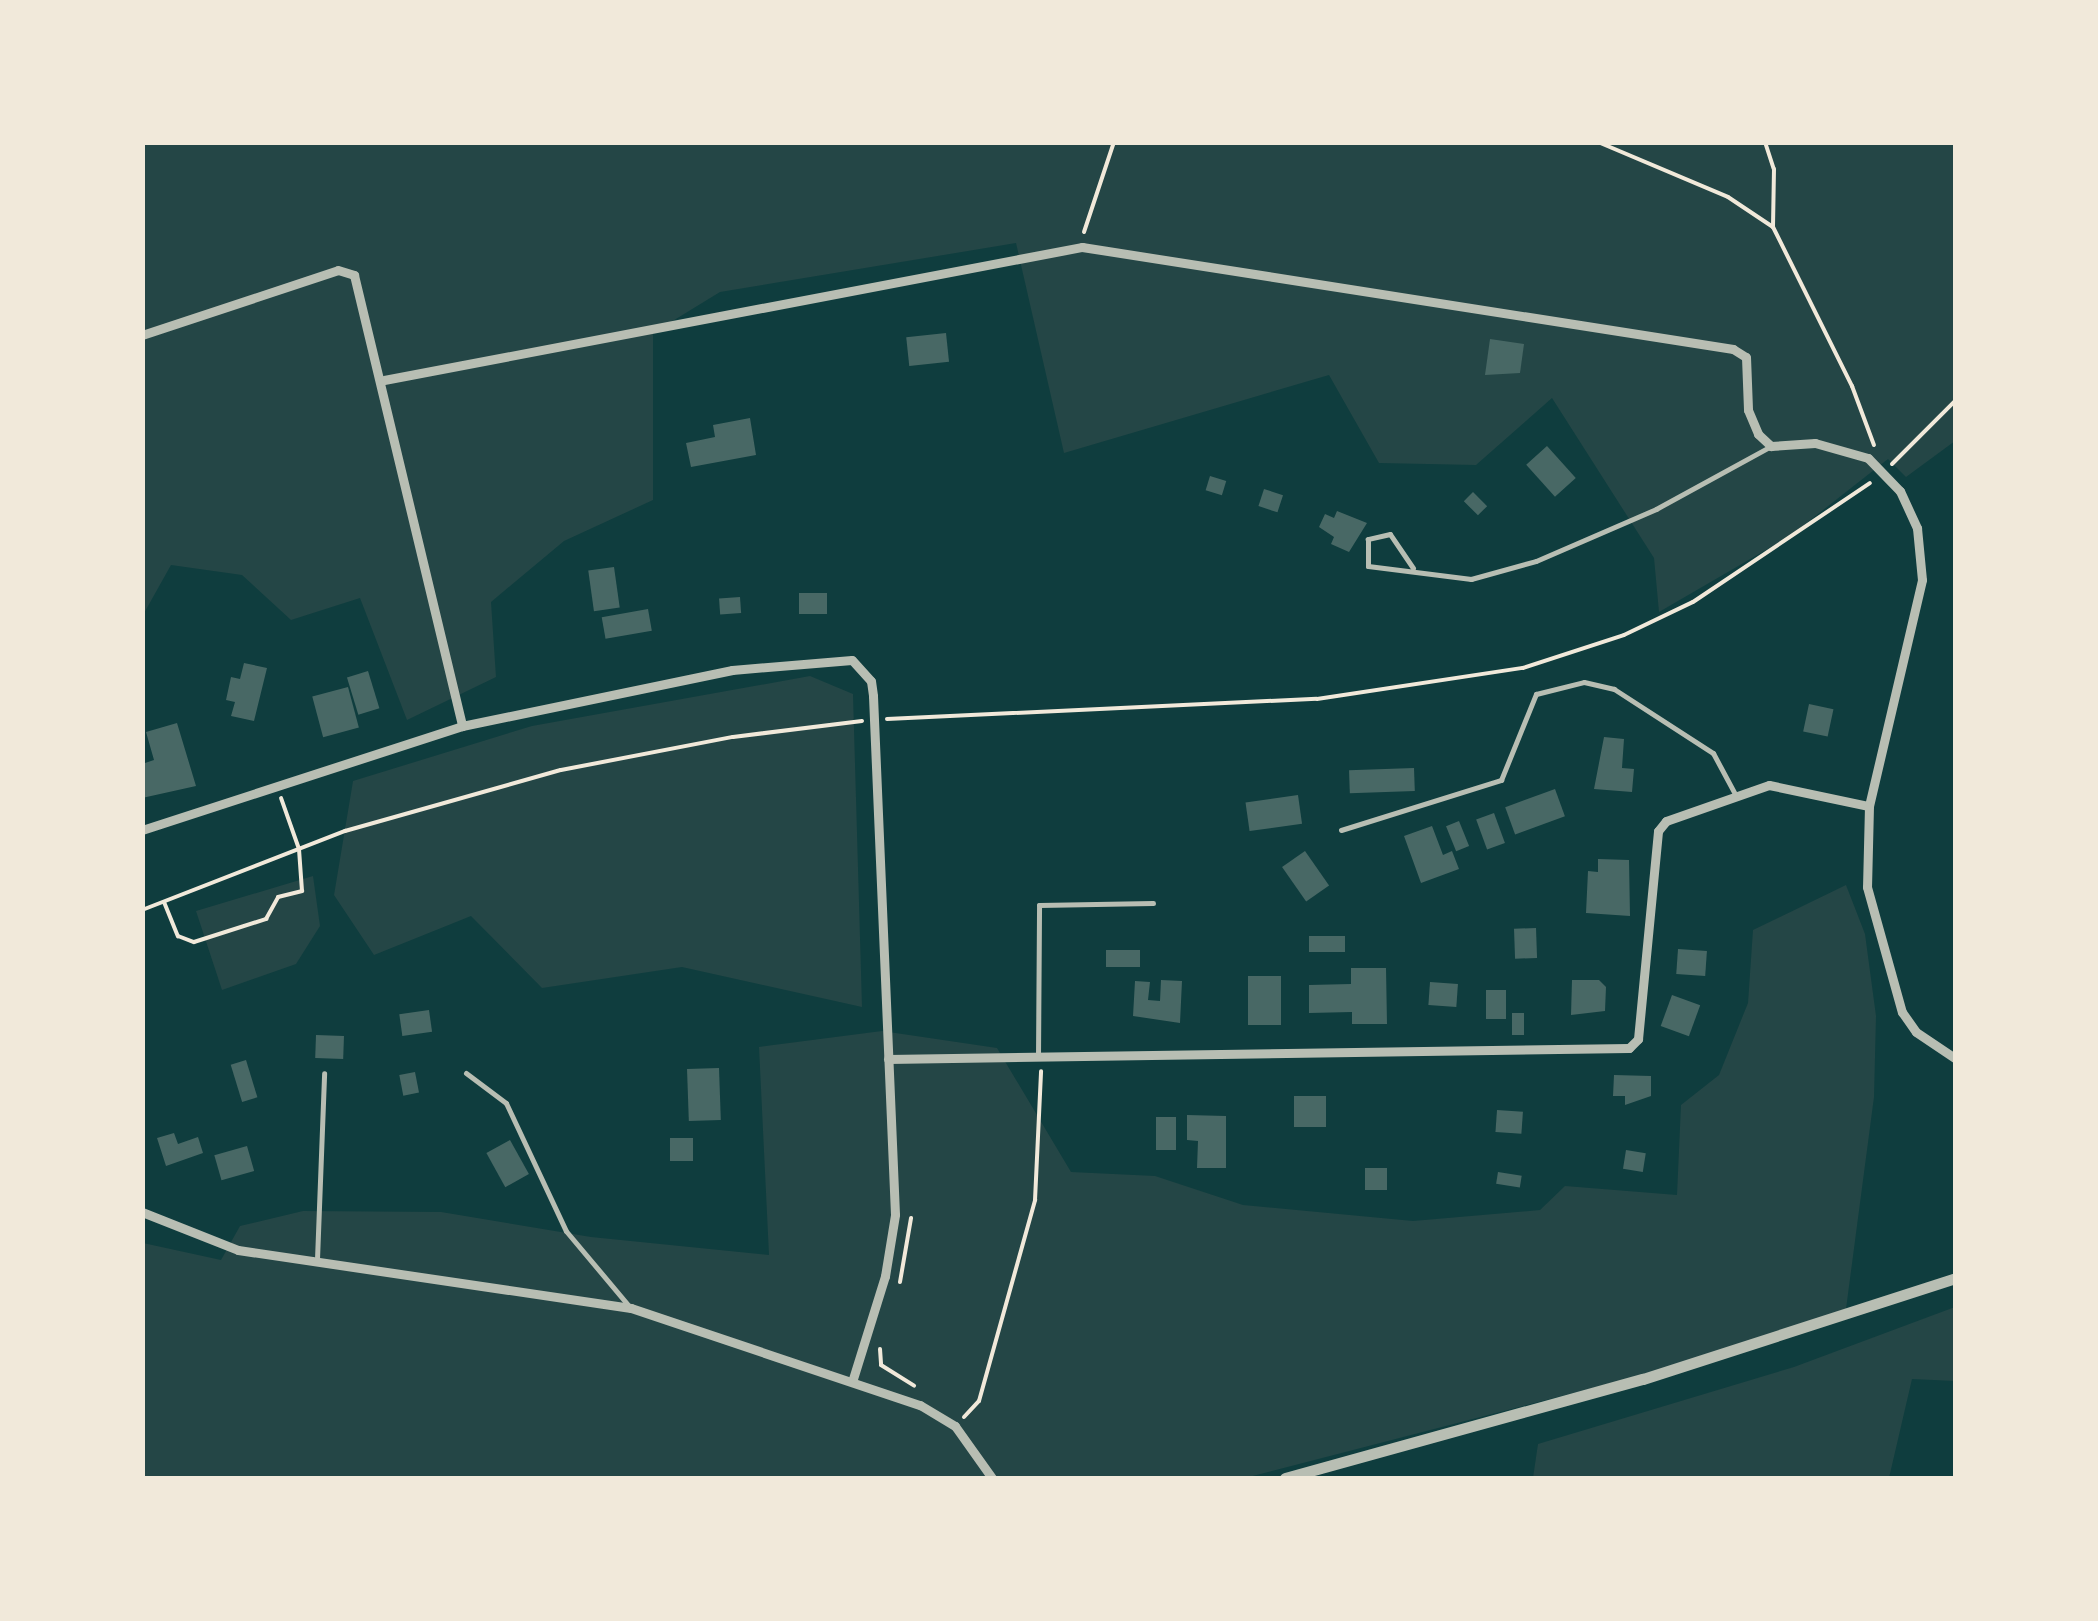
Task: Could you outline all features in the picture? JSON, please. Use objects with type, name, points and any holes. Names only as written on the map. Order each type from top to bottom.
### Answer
[{"type":"street","points":[[384,380],[1082,247],[1733,349],[1746,357],[1748,410],[1771,446],[1847,448],[1884,472],[1900,492],[1923,550],[1869,806],[1867,886],[1890,983],[1916,1032],[1956,1059]]},
{"type":"street","points":[[142,335],[338,270],[354,275],[363,292],[462,726]]},
{"type":"street","points":[[142,830],[462,726],[660,683],[840,657],[871,681],[892,1244],[853,1379]]},
{"type":"street","points":[[888,1058],[1629,1048],[1638,1039],[1658,831],[1666,821],[1769,785],[1869,806]]},
{"type":"street","points":[[142,1212],[238,1250],[631,1308],[853,1379],[955,1426],[992,1478]]},
{"type":"street","points":[[1285,1478],[1644,1379],[1956,1278]]},
{"type":"lane","points":[[1413,568],[1390,534],[1368,540],[1368,566],[1413,568],[1435,578],[1471,579],[1536,561],[1671,502],[1771,446]]},
{"type":"lane","points":[[1341,830],[1501,780],[1536,694],[1584,682],[1614,689],[1713,753],[1735,794]]},
{"type":"lane","points":[[1038,1057],[1039,905],[1153,903]]},
{"type":"lane","points":[[317,1259],[324,1073]]},
{"type":"lane","points":[[466,1074],[506,1104],[566,1231],[631,1308]]},
{"type":"path","points":[[1082,247],[1086,214],[1114,142]]},
{"type":"path","points":[[1598,142],[1728,198],[1773,227]]},
{"type":"path","points":[[1766,142],[1774,169],[1773,227],[1852,386],[1884,472]]},
{"type":"path","points":[[142,910],[299,849],[562,770],[732,737],[874,720],[1317,699],[1522,668],[1624,635],[1693,602],[1781,549],[1884,472],[1956,400]]},
{"type":"path","points":[[890,719],[890,739]]},
{"type":"path","points":[[164,902],[184,941],[266,919],[278,897],[307,884],[299,849],[273,785]]},
{"type":"path","points":[[963,1419],[979,1401],[1035,1200],[1046,1087],[1038,1057]]},
{"type":"path","points":[[900,1284],[911,1212]]},
{"type":"path","points":[[884,1335],[881,1364],[918,1388]]},
{"type":"path","points":[[947,1406],[974,1430]]},
{"type":"shaded area","points":[[142,143],[1955,143],[1955,441],[1906,477],[1888,459],[1790,536],[1659,612],[1654,558],[1552,398],[1476,465],[1379,463],[1329,375],[1064,453],[1016,243],[720,292],[653,333],[653,500],[564,541],[491,602],[496,677],[407,720],[360,598],[291,620],[242,575],[171,565],[143,615]]},
{"type":"shaded area","points":[[810,676],[853,694],[862,1007],[682,967],[542,988],[471,916],[374,955],[334,895],[353,781],[532,726]]},
{"type":"shaded area","points":[[313,876],[320,926],[296,964],[222,990],[196,911]]},
{"type":"shaded area","points":[[1846,885],[1865,934],[1876,1016],[1874,1097],[1846,1309],[1666,1369],[1245,1478],[143,1478],[143,1243],[221,1260],[240,1226],[303,1211],[441,1212],[591,1237],[769,1255],[759,1047],[882,1031],[997,1048],[1071,1172],[1155,1176],[1243,1205],[1413,1221],[1540,1210],[1565,1186],[1677,1195],[1681,1105],[1719,1075],[1748,1003],[1753,930]]},
{"type":"shaded area","points":[[1955,1307],[1955,1381],[1912,1379],[1889,1478],[1533,1478],[1538,1444],[1794,1367]]},
{"type":"building","points":[[946,333],[949,362],[909,366],[906,337]]},
{"type":"building","points":[[1490,339],[1524,344],[1520,373],[1485,375]]},
{"type":"building","points":[[750,418],[756,455],[691,467],[686,443],[715,437],[713,425]]},
{"type":"building","points":[[1547,446],[1576,478],[1555,497],[1526,465]]},
{"type":"building","points":[[1210,476],[1226,481],[1222,495],[1206,490]]},
{"type":"building","points":[[1264,489],[1283,495],[1277,512],[1258,506]]},
{"type":"building","points":[[1473,492],[1487,506],[1478,515],[1464,501]]},
{"type":"building","points":[[1337,511],[1367,523],[1349,552],[1331,544],[1334,537],[1319,527],[1325,514],[1334,518]]},
{"type":"building","points":[[614,567],[620,608],[594,611],[588,571]]},
{"type":"building","points":[[799,593],[827,593],[827,614],[799,614]]},
{"type":"building","points":[[740,597],[741,613],[720,614],[719,598]]},
{"type":"building","points":[[648,609],[652,631],[606,639],[602,617]]},
{"type":"building","points":[[244,663],[267,668],[254,721],[231,716],[235,702],[226,700],[231,677],[240,679]]},
{"type":"building","points":[[368,671],[379,708],[358,715],[347,677]]},
{"type":"building","points":[[348,687],[359,728],[323,737],[312,697]]},
{"type":"building","points":[[1809,704],[1833,709],[1828,737],[1803,731]]},
{"type":"building","points":[[177,723],[196,786],[142,798],[142,764],[154,760],[146,732]]},
{"type":"building","points":[[1604,737],[1624,739],[1622,768],[1634,769],[1632,792],[1594,789]]},
{"type":"building","points":[[1414,768],[1415,791],[1350,793],[1349,770]]},
{"type":"building","points":[[1555,789],[1565,816],[1515,834],[1505,807]]},
{"type":"building","points":[[1298,795],[1302,824],[1250,831],[1246,802]]},
{"type":"building","points":[[1494,813],[1505,843],[1487,850],[1476,819]]},
{"type":"building","points":[[1459,821],[1469,846],[1456,851],[1446,826]]},
{"type":"building","points":[[1432,826],[1443,855],[1452,851],[1459,869],[1421,883],[1404,836]]},
{"type":"building","points":[[1305,851],[1329,885],[1306,901],[1282,867]]},
{"type":"building","points":[[1598,859],[1629,860],[1630,916],[1586,913],[1588,871],[1598,872]]},
{"type":"building","points":[[1536,928],[1537,958],[1515,959],[1514,929]]},
{"type":"building","points":[[1309,936],[1345,936],[1345,952],[1309,952]]},
{"type":"building","points":[[1678,949],[1707,951],[1705,976],[1676,974]]},
{"type":"building","points":[[1106,950],[1140,950],[1140,967],[1106,967]]},
{"type":"building","points":[[1351,968],[1386,968],[1387,1024],[1352,1024],[1352,1012],[1309,1013],[1309,985],[1351,984]]},
{"type":"building","points":[[1248,976],[1281,976],[1281,1025],[1248,1025]]},
{"type":"building","points":[[1161,980],[1182,981],[1180,1023],[1133,1016],[1135,981],[1150,982],[1148,1000],[1160,1001]]},
{"type":"building","points":[[1572,980],[1599,980],[1606,987],[1605,1011],[1571,1015]]},
{"type":"building","points":[[1430,982],[1458,984],[1456,1007],[1428,1005]]},
{"type":"building","points":[[1486,990],[1506,990],[1506,1019],[1486,1019]]},
{"type":"building","points":[[1672,995],[1700,1005],[1689,1036],[1661,1026]]},
{"type":"building","points":[[429,1010],[432,1032],[402,1036],[399,1014]]},
{"type":"building","points":[[1512,1013],[1524,1013],[1524,1035],[1512,1035]]},
{"type":"building","points":[[316,1035],[344,1036],[343,1059],[315,1058]]},
{"type":"building","points":[[246,1060],[257,1097],[242,1102],[231,1065]]},
{"type":"building","points":[[719,1068],[721,1120],[689,1121],[687,1069]]},
{"type":"building","points":[[415,1072],[419,1093],[403,1096],[399,1075]]},
{"type":"building","points":[[1614,1075],[1651,1076],[1651,1096],[1625,1105],[1625,1096],[1613,1096]]},
{"type":"building","points":[[1294,1096],[1326,1096],[1326,1127],[1294,1127]]},
{"type":"building","points":[[1497,1110],[1523,1112],[1521,1134],[1495,1132]]},
{"type":"building","points":[[1187,1115],[1226,1116],[1226,1168],[1197,1168],[1198,1141],[1187,1140]]},
{"type":"building","points":[[1156,1117],[1176,1117],[1176,1150],[1156,1150]]},
{"type":"building","points":[[174,1133],[178,1144],[198,1137],[203,1153],[166,1166],[157,1138]]},
{"type":"building","points":[[670,1138],[693,1138],[693,1161],[670,1161]]},
{"type":"building","points":[[510,1140],[529,1174],[505,1187],[486,1153]]},
{"type":"building","points":[[247,1146],[254,1171],[221,1180],[214,1155]]},
{"type":"building","points":[[1626,1150],[1646,1153],[1643,1172],[1623,1169]]},
{"type":"building","points":[[1365,1168],[1387,1168],[1387,1190],[1365,1190]]},
{"type":"building","points":[[1498,1172],[1522,1176],[1520,1188],[1496,1184]]}]
